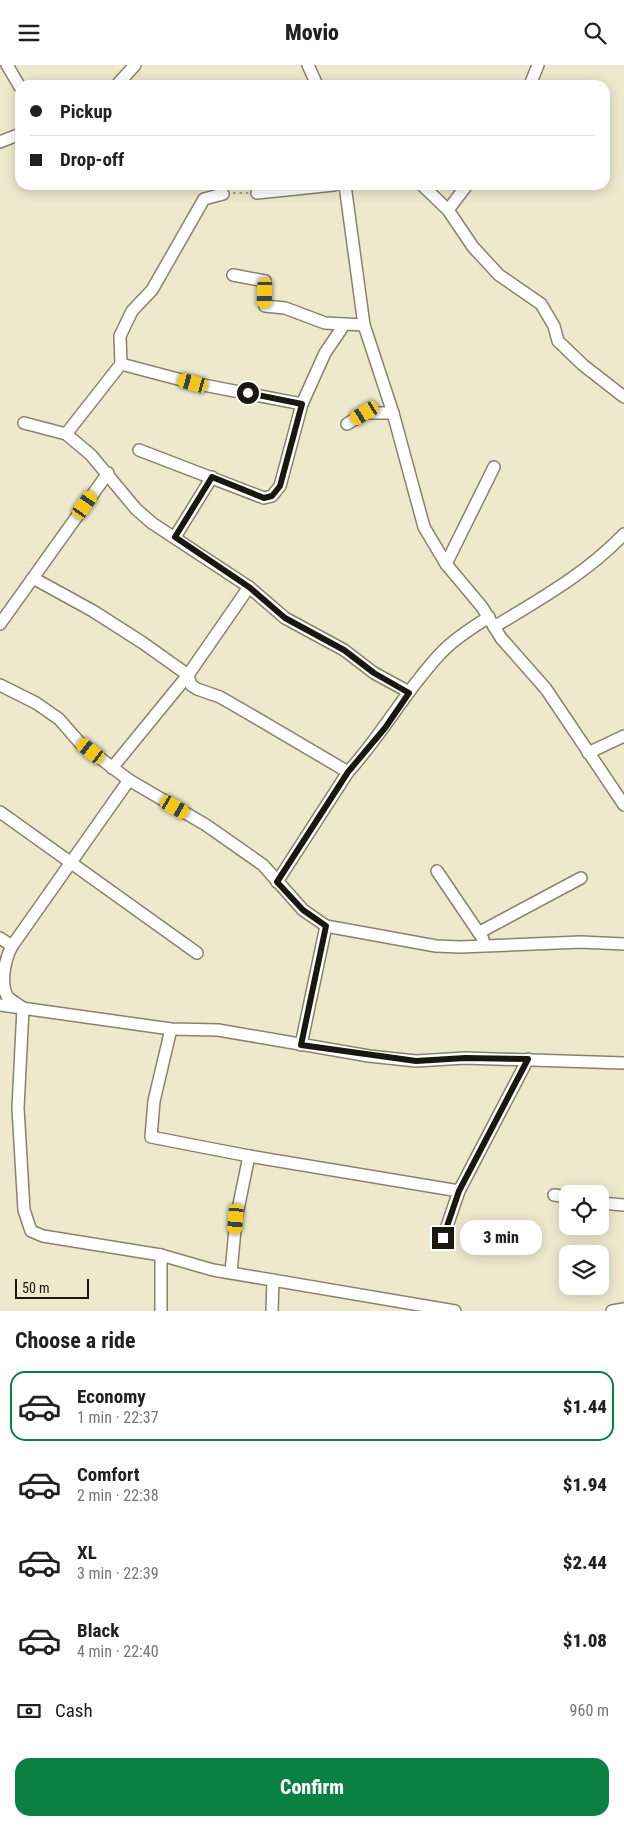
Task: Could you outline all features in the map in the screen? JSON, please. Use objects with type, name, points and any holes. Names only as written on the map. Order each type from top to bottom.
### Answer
[{"type":"street","points":[[7,65],[15,82]]},
{"type":"street","points":[[122,80],[135,65]]},
{"type":"street","points":[[308,65],[315,80]]},
{"type":"street","points":[[532,80],[538,65]]},
{"type":"street","points":[[0,142],[15,136]]},
{"type":"street","points":[[257,193],[286,190]]},
{"type":"street","points":[[347,190],[364,325],[393,413],[424,527],[446,564],[491,622],[501,638],[546,689],[624,805]]},
{"type":"street","points":[[427,190],[448,210],[473,247],[499,275],[541,304],[554,326],[558,341],[583,365],[624,397]]},
{"type":"street","points":[[448,210],[463,190]]},
{"type":"street","points":[[66,434],[120,364],[120,336],[132,311],[152,290],[204,199],[223,194]]},
{"type":"street","points":[[233,275],[265,281],[265,306],[285,309],[325,323],[364,325]]},
{"type":"street","points":[[139,450],[184,469],[212,477],[264,498],[272,496],[280,486],[302,404],[324,353],[344,325]]},
{"type":"street","points":[[120,364],[193,383],[302,404]]},
{"type":"street","points":[[347,423],[365,413],[393,413]]},
{"type":"street","points":[[24,423],[66,434],[108,473],[136,509],[152,523],[249,587],[285,618],[344,650],[374,673],[409,693]]},
{"type":"street","points":[[446,564],[494,467]]},
{"type":"street","points":[[0,625],[108,473]]},
{"type":"street","points":[[175,537],[212,477]]},
{"type":"street","points":[[277,882],[348,772],[385,728],[439,654],[458,637],[562,586],[605,554],[624,534]]},
{"type":"street","points":[[33,578],[93,611],[188,675],[191,685],[197,689],[220,697],[348,772]]},
{"type":"street","points":[[112,768],[188,675],[249,587]]},
{"type":"street","points":[[0,685],[36,703],[59,719],[80,743],[129,780],[206,825],[263,865],[303,910],[326,926],[436,946],[517,946],[581,942],[624,944]]},
{"type":"street","points":[[588,753],[624,736]]},
{"type":"street","points":[[23,1008],[7,995],[3,978],[6,957],[129,780]]},
{"type":"street","points":[[0,812],[197,953]]},
{"type":"street","points":[[437,871],[480,932],[486,945]]},
{"type":"street","points":[[480,932],[581,878]]},
{"type":"street","points":[[301,1045],[326,926]]},
{"type":"street","points":[[0,938],[12,946]]},
{"type":"street","points":[[0,1005],[171,1029],[218,1030],[301,1045],[416,1061],[465,1058],[624,1063]]},
{"type":"street","points":[[23,1008],[18,1108],[24,1210],[31,1231],[43,1236],[161,1255],[213,1270],[439,1310],[455,1311]]},
{"type":"street","points":[[171,1029],[154,1101],[152,1137],[249,1156],[459,1191]]},
{"type":"street","points":[[443,1238],[459,1191],[528,1059]]},
{"type":"street","points":[[231,1272],[236,1219],[249,1156]]},
{"type":"street","points":[[554,1195],[559,1196]]},
{"type":"street","points":[[609,1204],[624,1205]]},
{"type":"street","points":[[161,1255],[161,1311]]},
{"type":"street","points":[[272,1311],[274,1280]]},
{"type":"street","points":[[612,1311],[624,1309]]},
{"type":"path","points":[[223,194],[257,193]]},
{"type":"route","points":[[248,393],[302,404],[280,486],[272,496],[264,498],[212,477],[175,537],[249,587],[285,618],[344,650],[374,673],[409,693],[385,728],[348,772],[277,882],[303,910],[326,926],[312,1000],[301,1045],[368,1056],[416,1061],[465,1058],[528,1059],[459,1191],[443,1238]]}]
